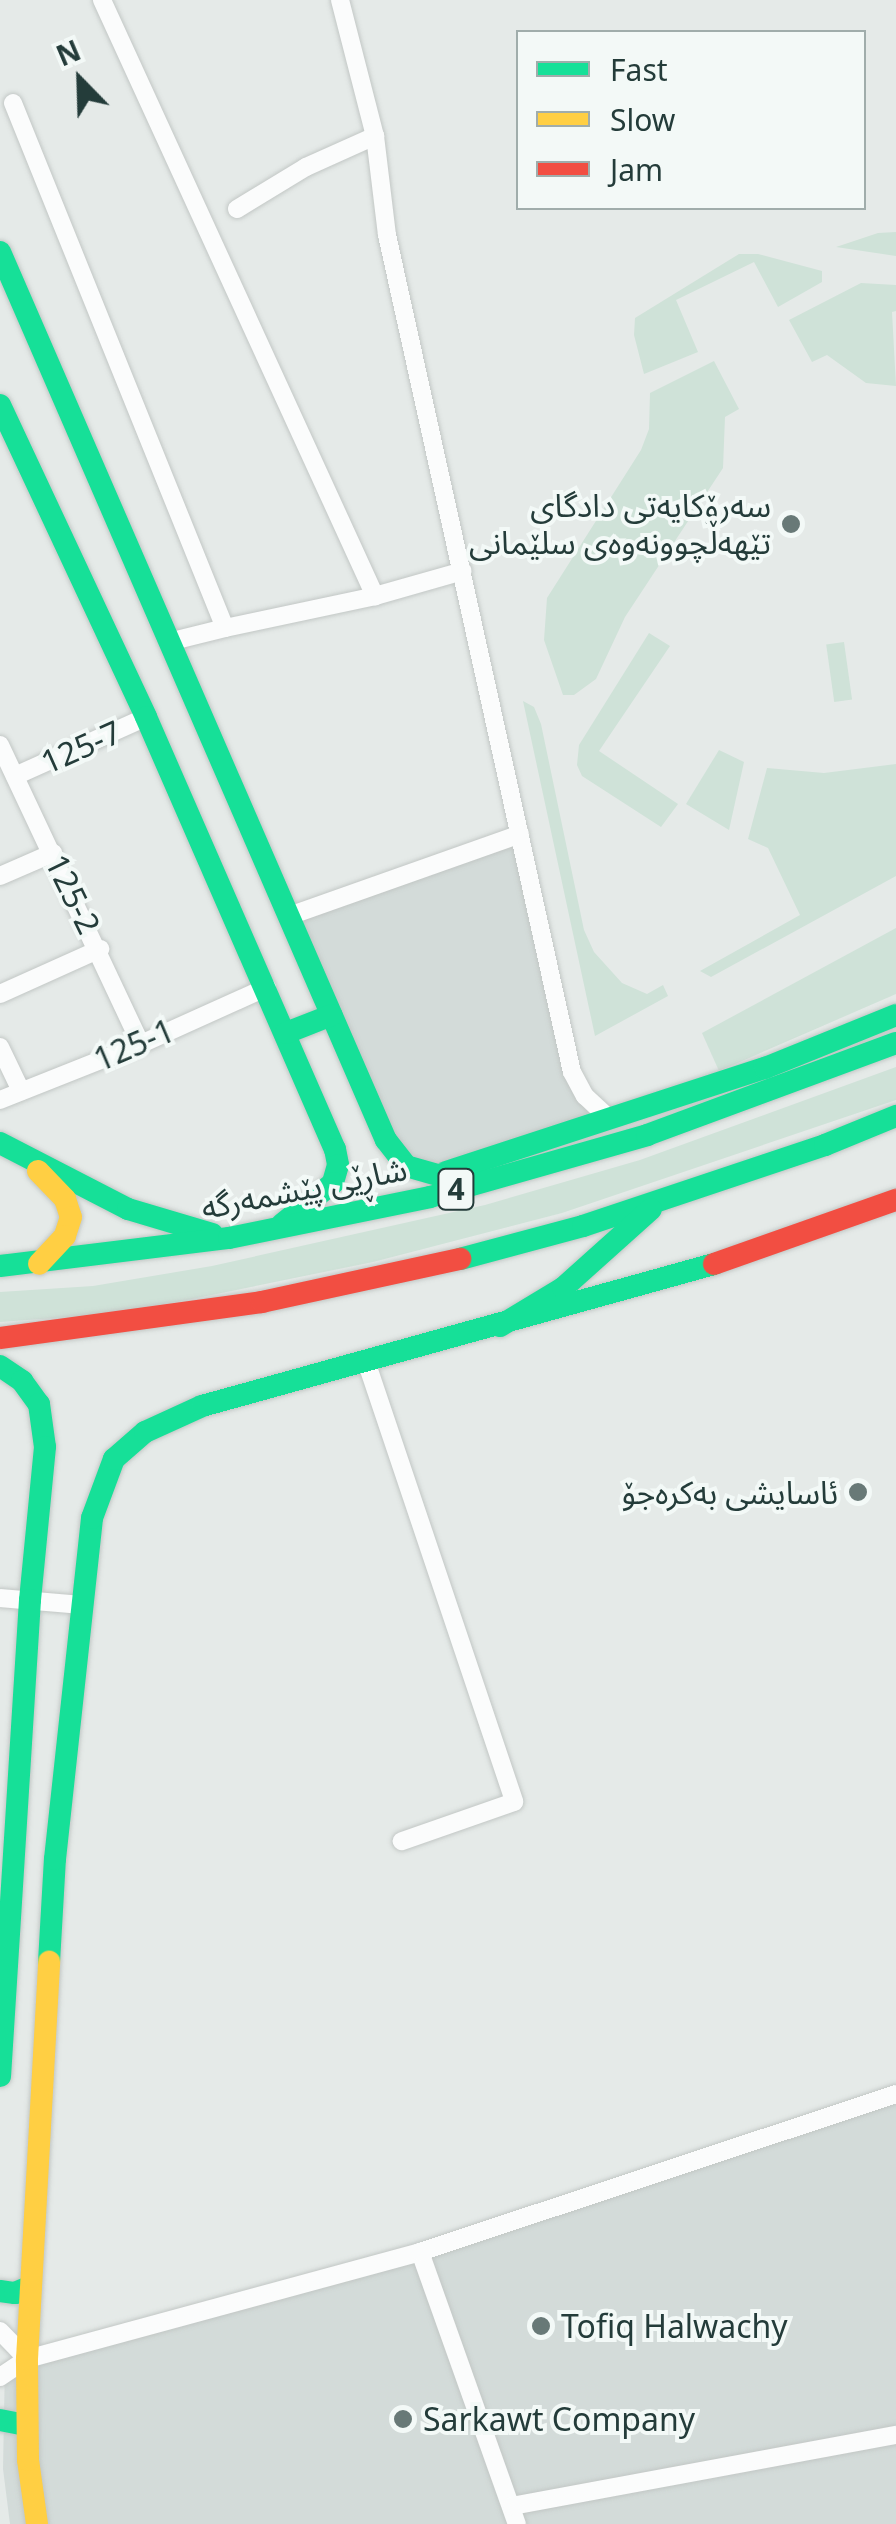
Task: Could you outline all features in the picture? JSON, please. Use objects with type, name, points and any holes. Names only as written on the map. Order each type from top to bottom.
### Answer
[{"type":"main road","points":[[0,252],[395,1154],[406,1166],[432,1176],[475,1184]]},
{"type":"main road","points":[[2,414],[146,717],[267,987],[338,1166],[330,1186],[274,1229]]},
{"type":"main road","points":[[286,1032],[332,1015]]},
{"type":"main road","points":[[341,1217],[432,1176],[765,1068],[896,1015]]},
{"type":"main road","name":"شاڕێی پێشمەرگە","points":[[0,1266],[229,1238],[341,1217],[475,1184],[648,1135],[896,1044]]},
{"type":"main road","name":"4","points":[[0,1338],[90,1330],[262,1302],[421,1269],[583,1226],[896,1116]]},
{"type":"main road","points":[[0,1143],[128,1209],[229,1238]]},
{"type":"main road","points":[[21,1155],[69,1208],[65,1236],[39,1264]]},
{"type":"main road","points":[[500,1326],[563,1288],[633,1223],[672,1196]]},
{"type":"main road","points":[[37,2524],[26,2425],[26,2359],[55,1859],[92,1518],[103,1479],[114,1459],[145,1432],[202,1406],[737,1258],[896,1200]]},
{"type":"main road","points":[[0,1366],[32,1393],[45,1431],[30,1600],[0,2076]]},
{"type":"main road","points":[[0,2291],[15,2293],[29,2288]]},
{"type":"main road","points":[[0,2420],[26,2425]]},
{"type":"street","points":[[102,0],[375,596]]},
{"type":"street","points":[[340,0],[374,136],[388,235],[572,1072],[585,1096],[610,1120]]},
{"type":"street","points":[[13,103],[226,628]]},
{"type":"street","points":[[237,209],[306,168],[374,136]]},
{"type":"street","points":[[173,641],[375,596],[464,571]]},
{"type":"street","name":"125-7","points":[[15,776],[146,717]]},
{"type":"street","name":"125-2","points":[[0,745],[100,950],[141,1044]]},
{"type":"street","points":[[289,916],[520,834]]},
{"type":"street","points":[[0,876],[53,853]]},
{"type":"street","points":[[0,994],[100,950]]},
{"type":"street","name":"125-1","points":[[0,1100],[141,1044],[267,987]]},
{"type":"street","points":[[0,1046],[20,1091]]},
{"type":"street","points":[[366,1361],[514,1802],[402,1841]]},
{"type":"street","points":[[0,1598],[82,1605]]},
{"type":"street","points":[[0,2377],[26,2359],[420,2252],[896,2094]]},
{"type":"street","points":[[420,2252],[515,2515],[896,2435]]},
{"type":"street","points":[[0,2331],[26,2359]]},
{"type":"shaded area","points":[[520,834],[572,1072],[605,1122],[432,1177],[406,1166],[289,916]]},
{"type":"shaded area","points":[[896,2093],[896,2524],[10,2524],[3,2469],[5,2362],[352,2271]]},
{"type":"green space","points":[[896,232],[896,256],[836,247],[878,233]]},
{"type":"green space","points":[[739,254],[758,254],[822,271],[822,282],[778,307],[754,262],[676,300],[698,352],[644,374],[634,335],[635,318]]},
{"type":"green space","points":[[861,283],[896,285],[896,311],[892,312],[896,386],[866,383],[827,355],[812,362],[789,320]]},
{"type":"green space","points":[[714,361],[739,409],[725,417],[723,468],[625,617],[596,679],[574,695],[563,695],[544,640],[547,598],[641,450],[649,429],[650,393]]},
{"type":"green space","points":[[649,633],[670,646],[599,751],[678,804],[661,827],[582,776],[577,765],[579,745]]},
{"type":"green space","points":[[844,642],[852,699],[834,702],[826,645]]},
{"type":"green space","points":[[523,701],[534,707],[541,724],[584,930],[594,952],[622,983],[647,994],[663,985],[668,996],[595,1036]]},
{"type":"green space","points":[[719,750],[744,762],[729,830],[686,804]]},
{"type":"green space","points":[[896,764],[896,876],[711,977],[700,971],[800,915],[768,848],[748,839],[767,768],[824,773]]},
{"type":"green space","points":[[896,928],[896,994],[719,1071],[702,1033]]},
{"type":"green space","points":[[896,1067],[896,1100],[562,1213],[373,1262],[192,1299],[108,1314],[0,1322],[0,1292],[93,1286],[212,1266],[485,1205],[640,1160]]},
{"type":"traffic: fast","points":[[0,252],[386,1140],[406,1166],[462,1182]]},
{"type":"traffic: fast","points":[[0,405],[146,717],[335,1149],[338,1165],[333,1183],[282,1224]]},
{"type":"traffic: fast","points":[[286,1033],[332,1015]]},
{"type":"traffic: fast","points":[[446,1172],[765,1068],[896,1015]]},
{"type":"traffic: fast","points":[[0,1266],[229,1238],[430,1197],[647,1135],[896,1043]]},
{"type":"traffic: fast","points":[[460,1259],[583,1226],[825,1145],[896,1116]]},
{"type":"traffic: fast","points":[[0,1143],[128,1209],[212,1234]]},
{"type":"traffic: fast","points":[[500,1326],[563,1288],[651,1209]]},
{"type":"traffic: fast","points":[[49,1962],[55,1859],[92,1518],[114,1459],[145,1432],[202,1406],[714,1264]]},
{"type":"traffic: fast","points":[[0,1366],[22,1381],[39,1404],[45,1447],[30,1600],[0,2076]]},
{"type":"traffic: fast","points":[[0,2291],[15,2293],[29,2287]]},
{"type":"traffic: fast","points":[[0,2420],[26,2425]]},
{"type":"traffic: slow","points":[[38,1171],[65,1199],[71,1217],[65,1236],[39,1264]]},
{"type":"traffic: slow","points":[[37,2524],[28,2460],[27,2359],[49,1962]]},
{"type":"traffic: jam","points":[[714,1264],[896,1200]]},
{"type":"traffic: jam","points":[[0,1338],[262,1302],[460,1259]]},
{"type":"place","name":"سەرۆکایەتی دادگای تێهەڵچوونەوەی سلێمانی","points":[[791,524]]},
{"type":"place","name":"ئاسایشی بەکرەجۆ","points":[[858,1492]]},
{"type":"place","name":"Tofiq Halwachy","points":[[541,2326]]},
{"type":"place","name":"Sarkawt Company","points":[[403,2419]]}]
